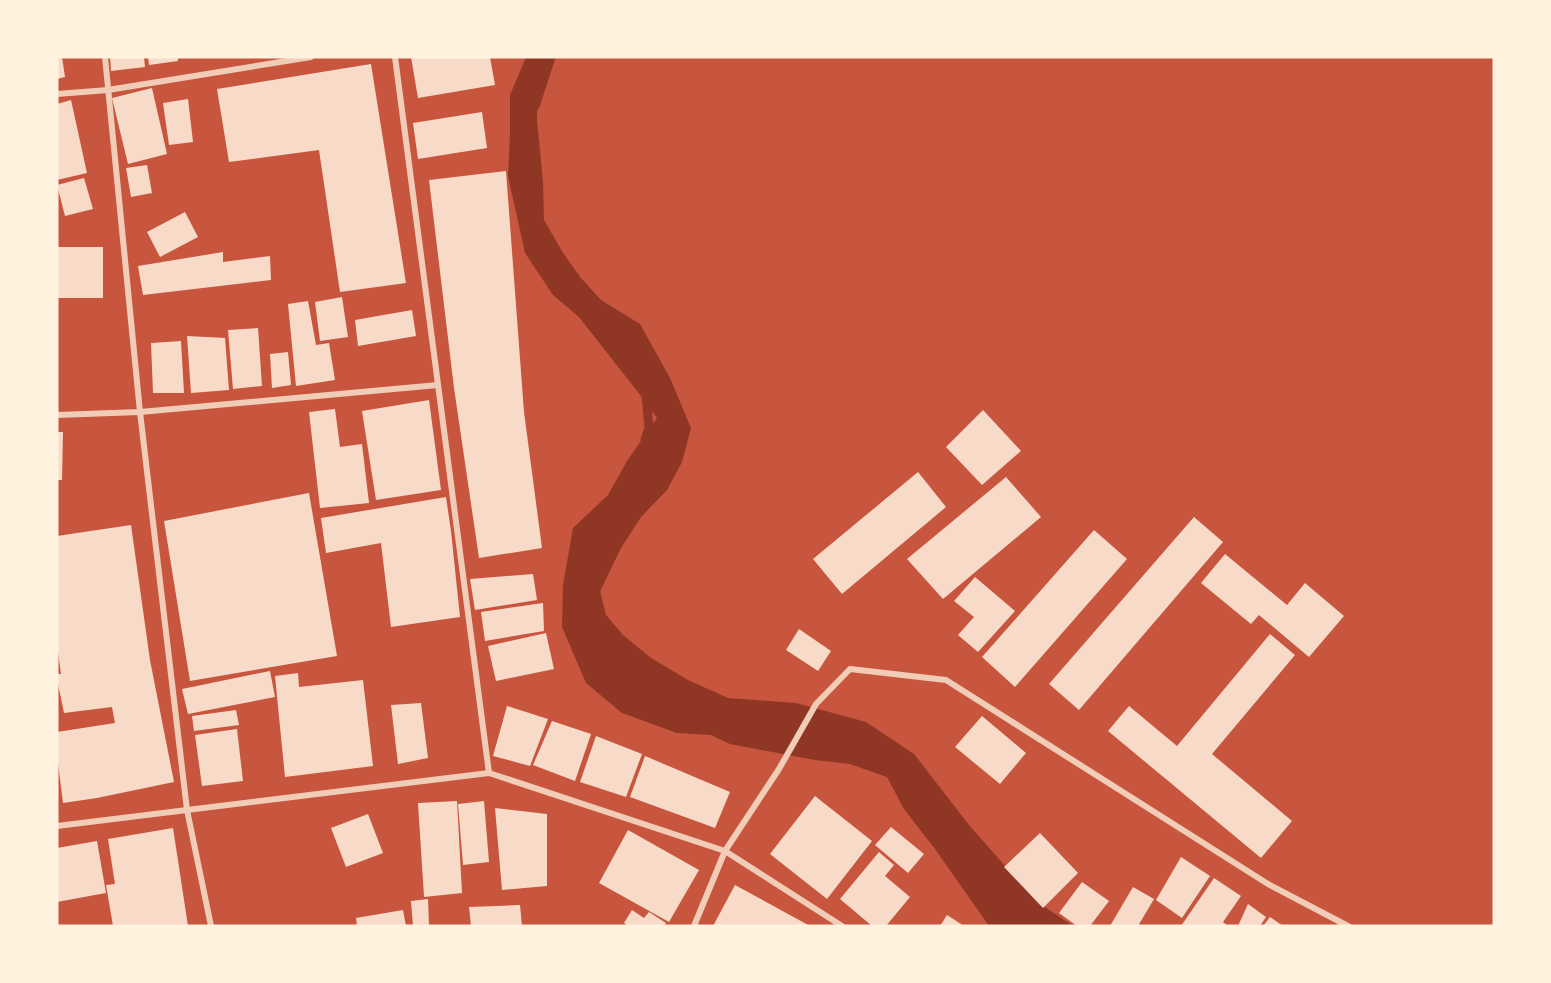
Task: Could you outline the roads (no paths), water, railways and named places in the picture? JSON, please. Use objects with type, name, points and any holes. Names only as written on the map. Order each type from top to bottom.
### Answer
[{"type":"street","points":[[105,57],[140,412],[187,810],[211,926]]},
{"type":"street","points":[[57,94],[108,90],[311,57]]},
{"type":"street","points":[[395,57],[489,773]]},
{"type":"street","points":[[57,415],[140,412],[438,385]]},
{"type":"street","points":[[694,926],[725,851],[778,769],[816,704],[850,669],[946,680],[1268,884],[1348,926]]},
{"type":"street","points":[[57,826],[489,773],[725,851],[842,926]]},
{"type":"waterway","points":[[535,106],[551,57]]},
{"type":"waterway","points":[[645,440],[649,428],[646,395]]},
{"type":"waterway","points":[[594,585],[602,618]]}]
